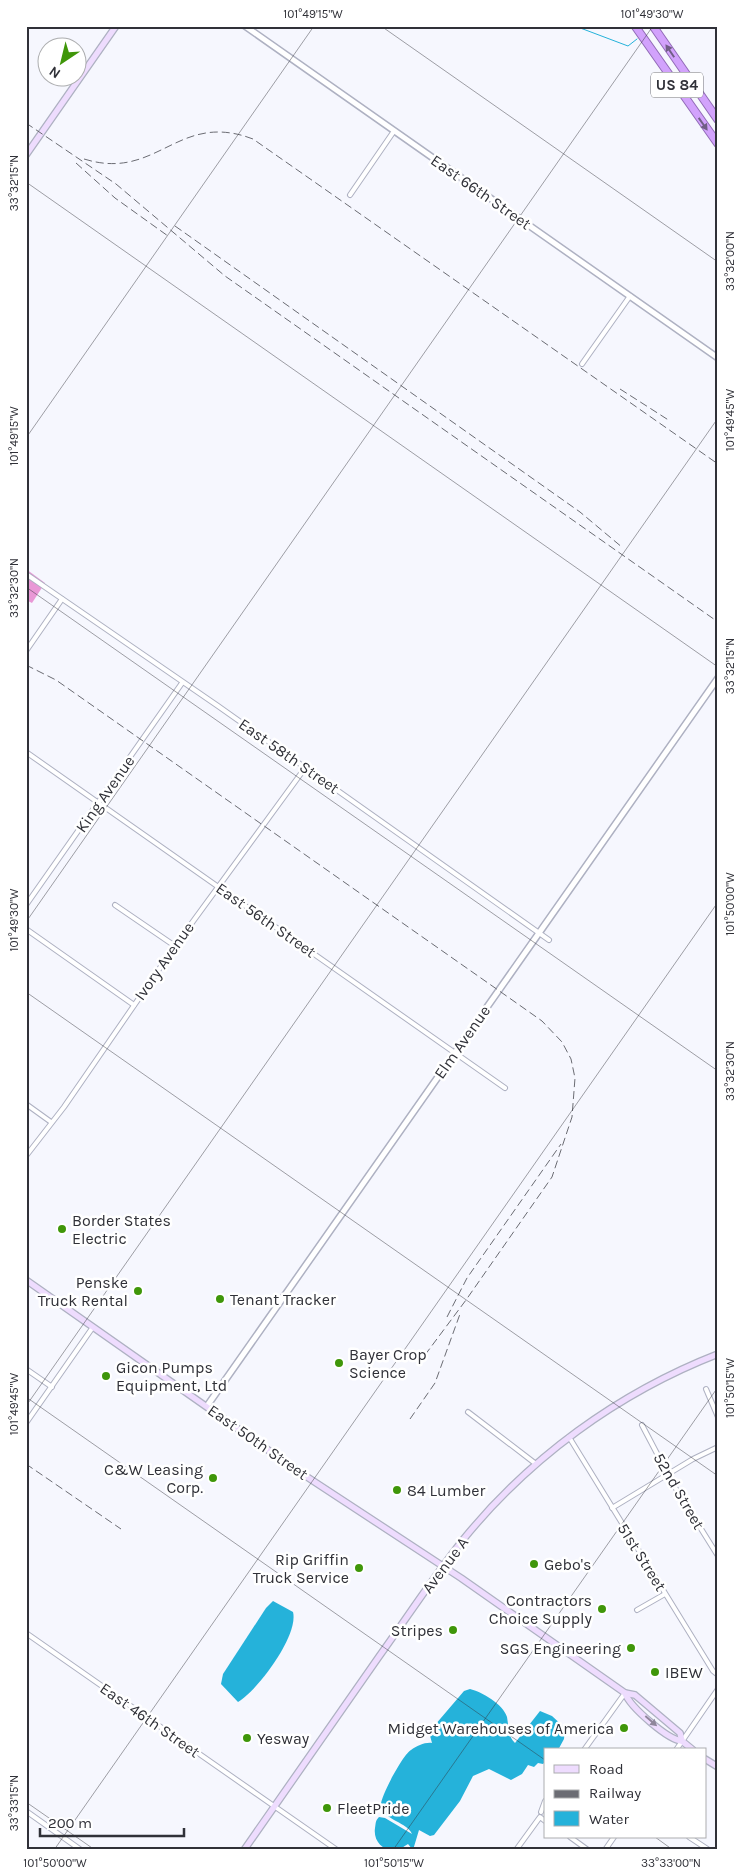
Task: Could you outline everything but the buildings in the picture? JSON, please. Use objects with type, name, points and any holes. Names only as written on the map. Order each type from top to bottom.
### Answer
[{"type":"highway","name":"US 84","points":[[635,26],[718,144]]},
{"type":"highway","name":"US 84","points":[[653,26],[718,120]]},
{"type":"main road","points":[[26,154],[116,26]]},
{"type":"main road","name":"East 50th Street","points":[[26,1280],[328,1492],[443,1566],[626,1693]]},
{"type":"main road","name":"Avenue A","points":[[244,1850],[443,1566],[488,1511],[536,1464],[569,1437],[643,1389],[718,1354]]},
{"type":"main road","points":[[682,1741],[674,1741],[661,1730],[628,1701],[626,1693],[635,1695],[680,1733],[682,1741],[691,1748]]},
{"type":"main road","points":[[706,1760],[718,1767]]},
{"type":"street","name":"East 66th Street","points":[[245,26],[718,358]]},
{"type":"street","points":[[350,195],[394,131]]},
{"type":"street","points":[[582,364],[630,296]]},
{"type":"street","name":"East 58th Street","points":[[26,574],[549,940]]},
{"type":"street","points":[[26,651],[62,599]]},
{"type":"street","name":"Elm Avenue","points":[[207,1406],[718,678]]},
{"type":"street","name":"King Avenue","points":[[26,905],[182,682]]},
{"type":"street","name":"East 56th Street","points":[[26,752],[505,1088]]},
{"type":"street","name":"Ivory Avenue","points":[[26,1156],[69,1100],[175,946],[305,768]]},
{"type":"street","points":[[115,905],[175,946]]},
{"type":"street","points":[[26,929],[134,1005]]},
{"type":"street","points":[[26,1104],[51,1122]]},
{"type":"street","points":[[26,1423],[93,1327]]},
{"type":"street","points":[[26,1369],[52,1387]]},
{"type":"street","points":[[706,1389],[718,1417]]},
{"type":"street","points":[[468,1412],[536,1464]]},
{"type":"street","name":"52nd Street","points":[[642,1425],[668,1474],[718,1556]]},
{"type":"street","name":"51st Street","points":[[569,1437],[713,1671],[718,1675]]},
{"type":"street","points":[[612,1508],[693,1459],[718,1447]]},
{"type":"street","points":[[637,1610],[665,1594]]},
{"type":"street","name":"East 46th Street","points":[[26,1633],[337,1850]]},
{"type":"street","points":[[677,1748],[718,1689]]},
{"type":"street","points":[[585,1748],[626,1693]]},
{"type":"street","points":[[516,1850],[541,1815],[544,1804]]},
{"type":"street","points":[[26,1812],[81,1850]]},
{"type":"street","points":[[541,1815],[544,1819]]},
{"type":"street","points":[[571,1838],[588,1850]]},
{"type":"street","points":[[605,1850],[613,1838]]},
{"type":"street","points":[[691,1838],[710,1850]]},
{"type":"shaded area","points":[[26,569],[45,583],[32,603],[26,600]]},
{"type":"water","points":[[273,1601],[293,1612],[290,1634],[284,1647],[266,1674],[238,1702],[221,1684],[223,1674],[266,1608]]},
{"type":"water","points":[[470,1689],[497,1703],[505,1712],[509,1734],[515,1743],[540,1711],[552,1716],[565,1728],[564,1739],[559,1748],[544,1748],[543,1764],[538,1763],[534,1767],[528,1765],[522,1774],[511,1780],[489,1769],[473,1776],[460,1801],[434,1835],[430,1836],[419,1830],[413,1850],[408,1844],[397,1850],[383,1847],[377,1841],[375,1833],[376,1822],[379,1817],[385,1818],[412,1834],[406,1827],[387,1815],[381,1807],[383,1796],[392,1777],[411,1750],[427,1743],[432,1743],[429,1732],[464,1691]]},
{"type":"waterway","points":[[575,26],[628,46],[637,39]]},
{"type":"railway","points":[[26,123],[116,184],[225,276],[718,622]]},
{"type":"railway","points":[[84,159],[109,164],[131,162],[205,133],[227,132],[253,139],[718,464]]},
{"type":"railway","points":[[76,163],[115,198],[168,236]]},
{"type":"railway","points":[[175,226],[580,512],[623,548]]},
{"type":"railway","points":[[620,389],[670,421]]},
{"type":"railway","points":[[26,665],[56,680],[498,990],[542,1021],[562,1042],[571,1059],[575,1078],[572,1117],[552,1177],[466,1300],[419,1363]]},
{"type":"railway","points":[[447,1317],[467,1278],[561,1144]]},
{"type":"railway","points":[[410,1419],[435,1383],[460,1314]]},
{"type":"railway","points":[[26,1464],[121,1529]]},
{"type":"place","name":"Border States Electric","points":[[62,1229]]},
{"type":"place","name":"Penske Truck Rental","points":[[138,1291]]},
{"type":"place","name":"Tenant Tracker","points":[[220,1299]]},
{"type":"place","name":"Bayer Crop Science","points":[[339,1363]]},
{"type":"place","name":"Gicon Pumps Equipment, Ltd","points":[[106,1376]]},
{"type":"place","name":"C&W Leasing Corp.","points":[[213,1478]]},
{"type":"place","name":"84 Lumber","points":[[397,1490]]},
{"type":"place","name":"Gebo's","points":[[534,1564]]},
{"type":"place","name":"Rip Griffin Truck Service","points":[[359,1568]]},
{"type":"place","name":"Contractors Choice Supply","points":[[602,1609]]},
{"type":"place","name":"Stripes","points":[[453,1630]]},
{"type":"place","name":"SGS Engineering","points":[[631,1648]]},
{"type":"place","name":"IBEW","points":[[655,1672]]},
{"type":"place","name":"Midget Warehouses of America","points":[[624,1728]]},
{"type":"place","name":"Yesway","points":[[247,1738]]},
{"type":"place","name":"FleetPride","points":[[327,1808]]}]
